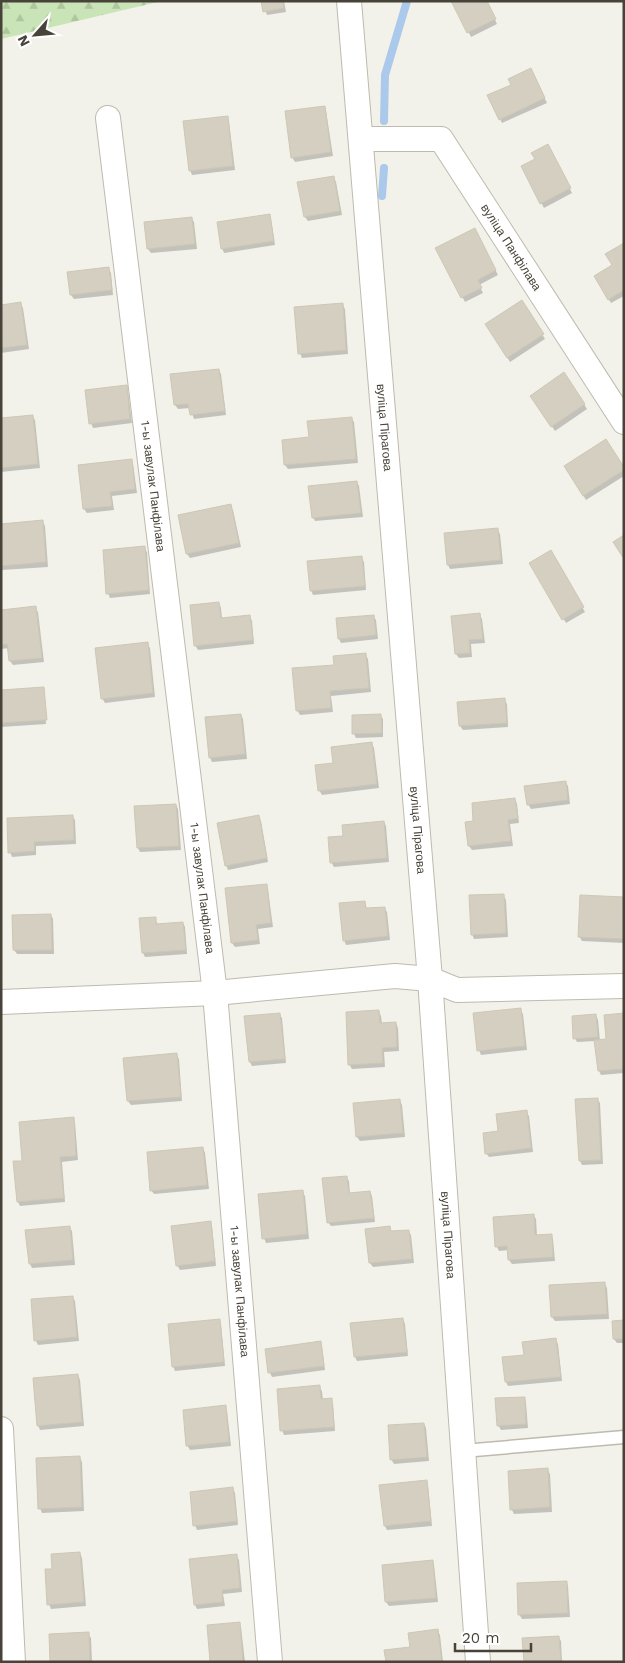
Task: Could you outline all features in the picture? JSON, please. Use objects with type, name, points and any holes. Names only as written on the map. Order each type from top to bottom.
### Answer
[{"type":"street","name":"вуліца Пірагова","points":[[349,1],[430,979],[478,1662]]},
{"type":"street","name":"1-ы завулак Панфілава","points":[[108,118],[215,993],[270,1662]]},
{"type":"street","name":"вуліца Панфілава","points":[[361,139],[441,139],[624,422]]},
{"type":"street","points":[[1,1002],[215,993],[396,976],[430,979],[458,990],[624,986]]},
{"type":"street","points":[[1,1429],[13,1662]]},
{"type":"lane","points":[[463,1451],[624,1437]]},
{"type":"green space","points":[[1,1],[162,1],[1,39]]},
{"type":"building","points":[[261,1],[283,1],[284,8],[263,12]]},
{"type":"building","points":[[451,1],[487,1],[496,19],[467,33]]},
{"type":"building","points":[[531,68],[545,98],[499,120],[487,95],[511,85],[508,79]]},
{"type":"building","points":[[325,106],[331,152],[291,158],[285,111]]},
{"type":"building","points":[[228,116],[233,166],[189,171],[183,121]]},
{"type":"building","points":[[548,144],[571,188],[540,204],[521,166],[535,159],[531,153]]},
{"type":"building","points":[[334,176],[340,211],[304,217],[297,182]]},
{"type":"building","points":[[270,214],[274,241],[221,249],[217,222]]},
{"type":"building","points":[[192,217],[195,244],[147,249],[144,222]]},
{"type":"building","points":[[475,228],[496,270],[478,280],[482,288],[461,298],[435,248]]},
{"type":"building","points":[[624,243],[624,290],[608,300],[594,276],[612,265],[605,254]]},
{"type":"building","points":[[109,267],[112,290],[70,295],[67,272]]},
{"type":"building","points":[[522,300],[544,334],[507,358],[485,324]]},
{"type":"building","points":[[21,302],[27,345],[1,348],[1,305]]},
{"type":"building","points":[[343,303],[346,350],[298,354],[294,307]]},
{"type":"building","points":[[219,369],[225,411],[190,415],[188,404],[174,405],[170,374]]},
{"type":"building","points":[[564,372],[585,404],[551,427],[530,396]]},
{"type":"building","points":[[127,385],[130,419],[89,424],[85,390]]},
{"type":"building","points":[[33,415],[38,464],[1,468],[1,418]]},
{"type":"building","points":[[352,417],[356,459],[284,465],[282,440],[309,437],[307,421]]},
{"type":"building","points":[[606,439],[624,467],[624,470],[583,496],[564,466]]},
{"type":"building","points":[[132,459],[135,489],[110,492],[112,506],[83,509],[78,465]]},
{"type":"building","points":[[357,481],[361,513],[312,518],[308,486]]},
{"type":"building","points":[[231,504],[239,543],[186,554],[178,515]]},
{"type":"building","points":[[43,520],[46,562],[1,566],[1,524]]},
{"type":"building","points":[[498,528],[501,560],[447,565],[444,533]]},
{"type":"building","points":[[624,535],[624,559],[613,542]]},
{"type":"building","points":[[145,546],[149,590],[106,594],[103,550]]},
{"type":"building","points":[[551,550],[584,607],[562,620],[529,563]]},
{"type":"building","points":[[362,556],[365,586],[310,591],[307,561]]},
{"type":"building","points":[[219,602],[221,618],[250,615],[253,640],[194,646],[190,605]]},
{"type":"building","points":[[36,606],[42,658],[9,661],[7,644],[1,645],[1,610]]},
{"type":"building","points":[[480,613],[483,639],[469,640],[470,653],[455,654],[451,616]]},
{"type":"building","points":[[374,615],[376,635],[338,639],[336,618]]},
{"type":"building","points":[[148,642],[153,693],[101,699],[95,648]]},
{"type":"building","points":[[366,653],[369,688],[330,691],[331,708],[296,711],[292,668],[334,665],[333,656]]},
{"type":"building","points":[[44,687],[47,720],[1,723],[1,690]]},
{"type":"building","points":[[505,698],[507,723],[459,726],[457,702]]},
{"type":"building","points":[[241,714],[245,754],[209,758],[205,717]]},
{"type":"building","points":[[381,714],[382,733],[352,734],[352,715]]},
{"type":"building","points":[[372,742],[377,784],[318,791],[315,765],[333,763],[331,747]]},
{"type":"building","points":[[566,781],[568,800],[527,805],[524,786]]},
{"type":"building","points":[[515,798],[518,818],[508,820],[511,841],[468,846],[465,822],[473,821],[472,803]]},
{"type":"building","points":[[176,804],[179,846],[137,848],[134,806]]},
{"type":"building","points":[[73,815],[74,840],[34,842],[35,851],[8,853],[7,818]]},
{"type":"building","points":[[259,815],[267,858],[225,866],[217,823]]},
{"type":"building","points":[[384,821],[387,858],[330,863],[328,837],[343,836],[342,825]]},
{"type":"building","points":[[267,884],[271,923],[256,925],[258,940],[231,943],[225,888]]},
{"type":"building","points":[[504,894],[506,933],[471,935],[469,895]]},
{"type":"building","points":[[580,895],[624,897],[624,939],[578,937]]},
{"type":"building","points":[[365,901],[366,908],[385,907],[388,936],[343,941],[339,903]]},
{"type":"building","points":[[51,914],[52,950],[13,950],[12,915]]},
{"type":"building","points":[[156,917],[156,924],[183,922],[186,950],[142,953],[139,918]]},
{"type":"building","points":[[521,1008],[525,1046],[477,1051],[473,1013]]},
{"type":"building","points":[[379,1010],[380,1023],[396,1022],[397,1047],[382,1048],[383,1063],[348,1065],[346,1012]]},
{"type":"building","points":[[280,1013],[285,1059],[249,1062],[244,1016]]},
{"type":"building","points":[[624,1013],[624,1069],[598,1071],[594,1040],[606,1039],[604,1015]]},
{"type":"building","points":[[596,1014],[598,1037],[573,1039],[572,1016]]},
{"type":"building","points":[[177,1053],[181,1097],[127,1101],[123,1058]]},
{"type":"building","points":[[598,1098],[601,1160],[579,1161],[575,1099]]},
{"type":"building","points":[[400,1099],[403,1133],[356,1137],[353,1103]]},
{"type":"building","points":[[527,1110],[531,1148],[485,1154],[483,1133],[498,1131],[496,1114]]},
{"type":"building","points":[[74,1117],[76,1156],[60,1157],[64,1198],[17,1202],[13,1161],[22,1161],[19,1122]]},
{"type":"building","points":[[203,1147],[207,1185],[150,1191],[147,1152]]},
{"type":"building","points":[[347,1176],[349,1193],[370,1191],[374,1218],[327,1223],[322,1178]]},
{"type":"building","points":[[303,1190],[307,1234],[262,1239],[258,1194]]},
{"type":"building","points":[[534,1214],[535,1235],[552,1234],[553,1257],[508,1260],[507,1246],[495,1247],[493,1217]]},
{"type":"building","points":[[211,1221],[215,1261],[176,1266],[171,1226]]},
{"type":"building","points":[[70,1226],[73,1260],[29,1264],[25,1230]]},
{"type":"building","points":[[390,1226],[391,1231],[409,1230],[412,1259],[369,1263],[365,1229]]},
{"type":"building","points":[[605,1282],[607,1314],[551,1317],[549,1285]]},
{"type":"building","points":[[73,1296],[77,1337],[34,1341],[31,1299]]},
{"type":"building","points":[[403,1318],[407,1352],[354,1357],[350,1323]]},
{"type":"building","points":[[220,1319],[224,1362],[172,1367],[168,1324]]},
{"type":"building","points":[[624,1320],[624,1339],[613,1339],[612,1321]]},
{"type":"building","points":[[556,1338],[561,1377],[505,1382],[502,1357],[524,1355],[522,1342]]},
{"type":"building","points":[[321,1341],[324,1366],[268,1373],[265,1349]]},
{"type":"building","points":[[78,1374],[82,1422],[37,1426],[33,1378]]},
{"type":"building","points":[[320,1385],[321,1399],[332,1398],[334,1427],[280,1431],[277,1389]]},
{"type":"building","points":[[525,1397],[526,1424],[497,1426],[495,1398]]},
{"type":"building","points":[[226,1405],[229,1442],[186,1446],[183,1410]]},
{"type":"building","points":[[424,1423],[427,1457],[390,1460],[388,1425]]},
{"type":"building","points":[[80,1456],[82,1507],[38,1509],[36,1458]]},
{"type":"building","points":[[548,1468],[550,1507],[510,1510],[508,1471]]},
{"type":"building","points":[[427,1480],[431,1521],[384,1526],[379,1485]]},
{"type":"building","points":[[233,1487],[237,1521],[193,1526],[190,1492]]},
{"type":"building","points":[[80,1552],[84,1602],[47,1605],[45,1569],[52,1569],[51,1554]]},
{"type":"building","points":[[237,1554],[240,1588],[222,1590],[223,1602],[194,1605],[189,1559]]},
{"type":"building","points":[[433,1560],[436,1598],[385,1602],[382,1565]]},
{"type":"building","points":[[567,1581],[568,1613],[518,1615],[517,1583]]},
{"type":"building","points":[[240,1622],[243,1662],[210,1662],[207,1625]]},
{"type":"building","points":[[438,1629],[442,1662],[386,1662],[384,1650],[410,1647],[408,1633]]},
{"type":"building","points":[[89,1632],[90,1662],[50,1662],[49,1634]]},
{"type":"building","points":[[559,1636],[561,1662],[524,1662],[522,1638]]},
{"type":"waterway","points":[[384,121],[385,75],[407,1]]},
{"type":"waterway","points":[[382,196],[384,168]]}]
